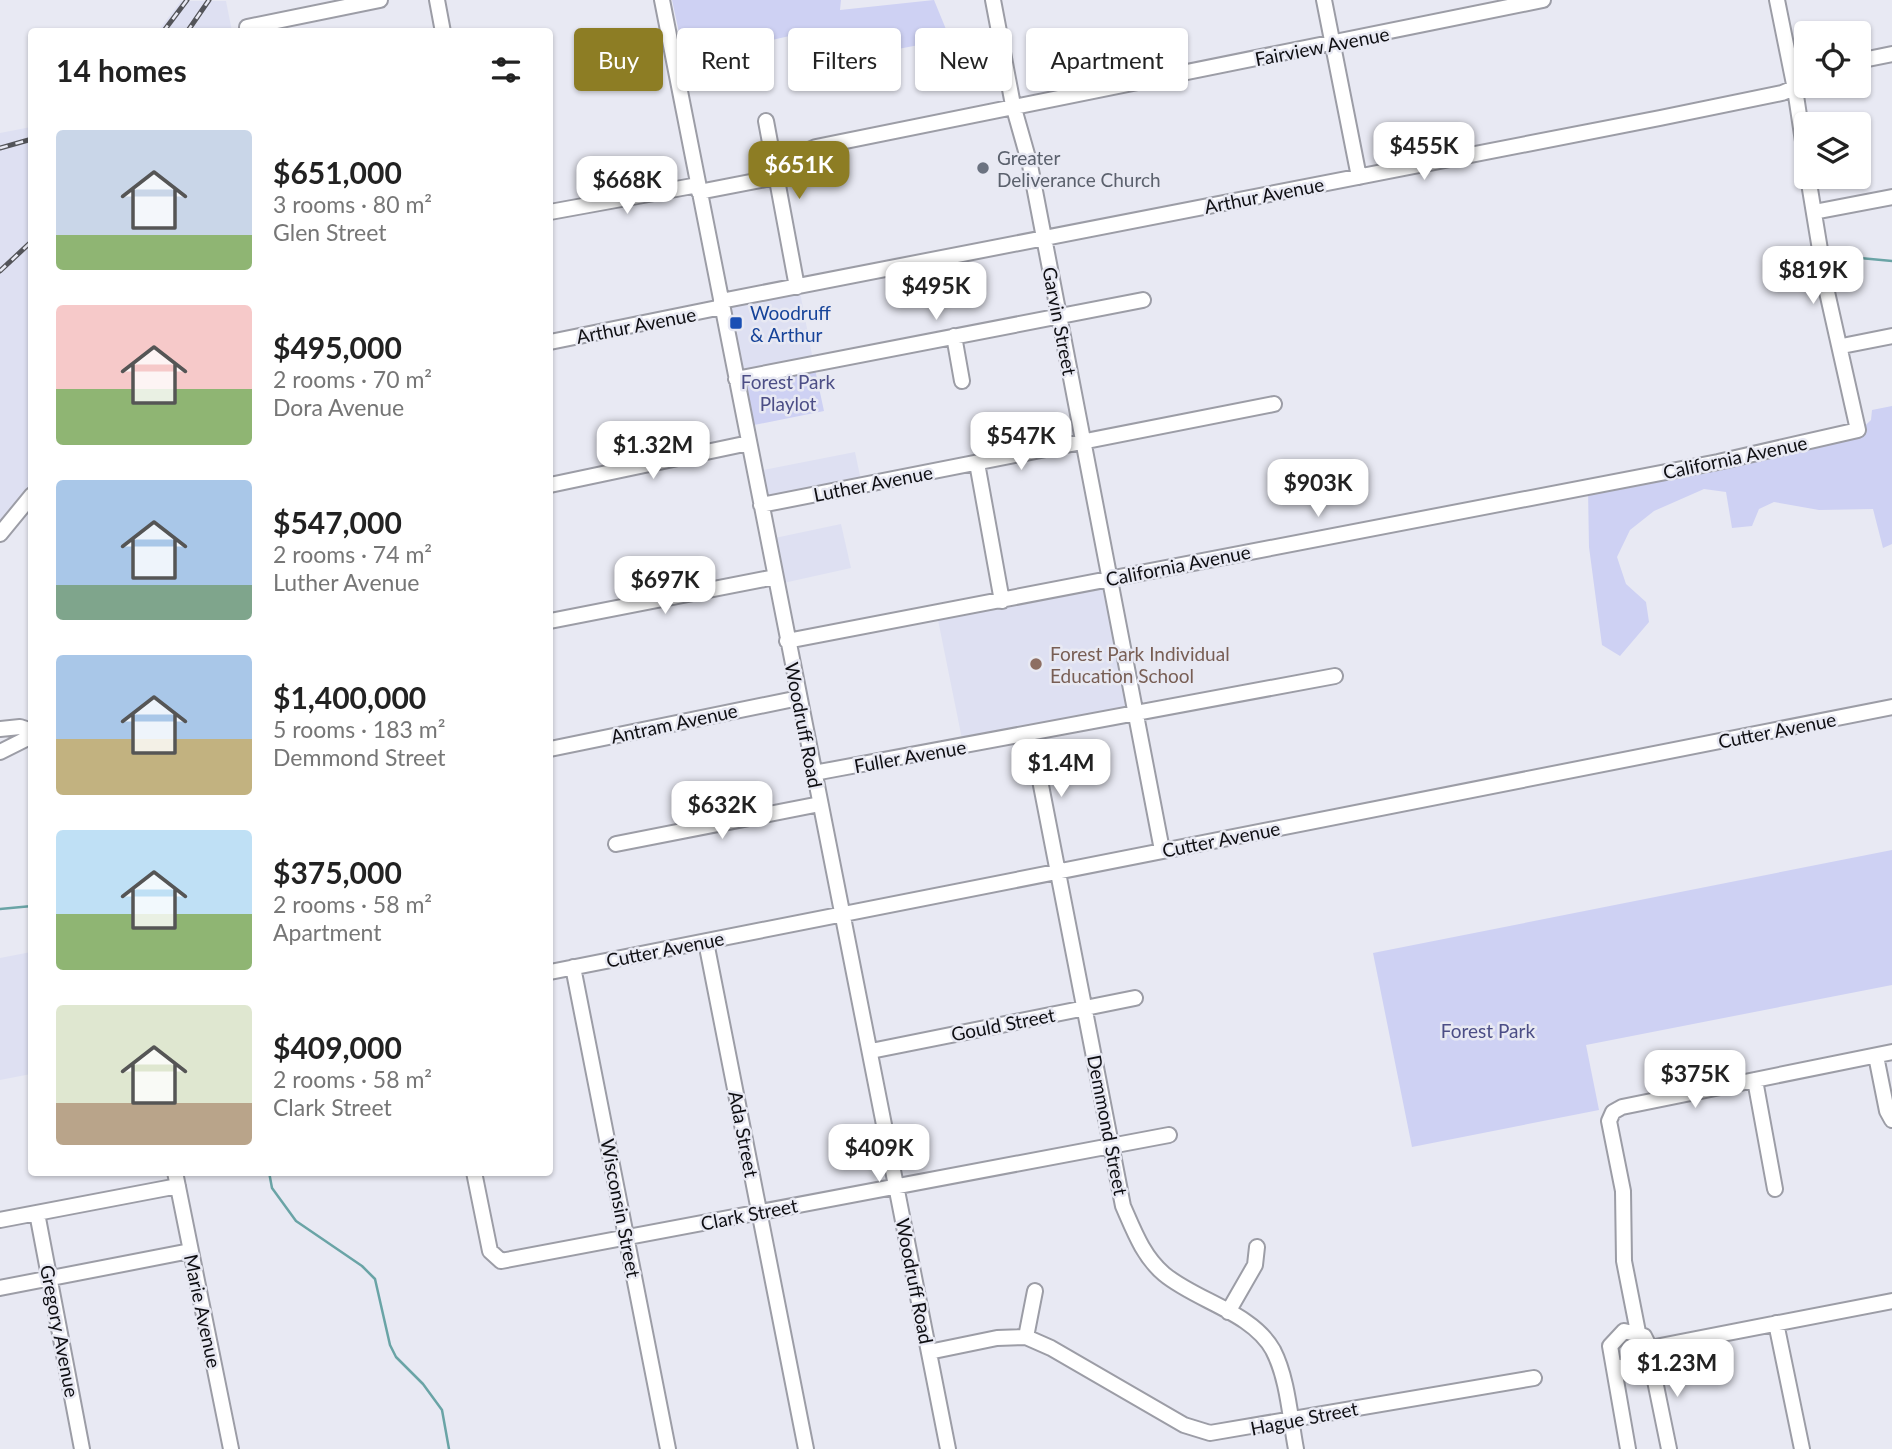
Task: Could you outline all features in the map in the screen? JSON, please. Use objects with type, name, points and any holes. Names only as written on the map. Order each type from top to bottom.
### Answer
[{"type":"street","points":[[247,27],[380,0]]},
{"type":"street","points":[[437,0],[442,28]]},
{"type":"street","name":"Woodruff Road","points":[[662,0],[948,1449]]},
{"type":"street","name":"Garvin Street","points":[[993,0],[1013,105],[1030,165],[1162,850]]},
{"type":"street","points":[[1324,0],[1359,177]]},
{"type":"street","name":"Fairview Avenue","points":[[776,177],[798,155],[816,146],[1543,0]]},
{"type":"street","points":[[1777,0],[1794,61]]},
{"type":"street","points":[[1871,58],[1892,54]]},
{"type":"street","name":"Arthur Avenue","points":[[553,341],[797,287],[1359,177],[1794,87]]},
{"type":"street","points":[[766,121],[797,287]]},
{"type":"street","points":[[553,212],[776,177]]},
{"type":"street","points":[[1810,189],[1828,292],[1842,346],[1892,336]]},
{"type":"street","points":[[1814,212],[1892,197]]},
{"type":"street","points":[[736,379],[1143,300]]},
{"type":"street","points":[[954,336],[962,381]]},
{"type":"street","name":"California Avenue","points":[[787,641],[1718,462],[1858,430],[1842,346]]},
{"type":"street","name":"Luther Avenue","points":[[761,505],[1274,404]]},
{"type":"street","points":[[553,484],[749,443]]},
{"type":"street","points":[[977,463],[1002,601]]},
{"type":"street","points":[[0,534],[28,500]]},
{"type":"street","points":[[553,620],[775,577]]},
{"type":"street","name":"Fuller Avenue","points":[[814,773],[1335,676]]},
{"type":"street","name":"Antram Avenue","points":[[553,748],[799,698]]},
{"type":"street","name":"Cutter Avenue","points":[[553,971],[1892,707]]},
{"type":"street","points":[[0,729],[20,727],[28,731]]},
{"type":"street","name":"Demmond Street","points":[[1031,734],[1123,1206],[1140,1246],[1163,1273],[1184,1289],[1228,1312],[1256,1331],[1272,1348],[1280,1370],[1296,1449]]},
{"type":"street","points":[[0,752],[28,735]]},
{"type":"street","points":[[616,844],[820,804]]},
{"type":"street","name":"Ada Street","points":[[706,942],[806,1449]]},
{"type":"street","name":"Wisconsin Street","points":[[573,967],[668,1449]]},
{"type":"street","name":"Gould Street","points":[[871,1051],[1135,998]]},
{"type":"street","points":[[1669,1449],[1649,1355],[1638,1332],[1624,1261],[1623,1191],[1609,1121],[1613,1112],[1622,1107],[1892,1052]]},
{"type":"street","points":[[1876,1056],[1892,1120]]},
{"type":"street","points":[[1755,1080],[1775,1189]]},
{"type":"street","name":"Clark Street","points":[[475,1176],[490,1251],[501,1261],[897,1184],[1169,1135]]},
{"type":"street","points":[[0,1220],[177,1179]]},
{"type":"street","name":"Marie Avenue","points":[[177,1179],[231,1449]]},
{"type":"street","name":"Gregory Avenue","points":[[37,1213],[82,1449]]},
{"type":"street","points":[[1228,1312],[1255,1265],[1257,1247]]},
{"type":"street","points":[[0,1289],[190,1251]]},
{"type":"street","points":[[1026,1337],[1035,1291]]},
{"type":"street","points":[[1614,1365],[1632,1372],[1649,1355],[1776,1323],[1892,1301]]},
{"type":"street","points":[[1776,1323],[1802,1449]]},
{"type":"street","points":[[1628,1449],[1614,1365],[1609,1353],[1613,1339],[1624,1331],[1638,1332]]},
{"type":"street","name":"Hague Street","points":[[929,1352],[997,1338],[1026,1337],[1051,1348],[1184,1425],[1210,1433],[1291,1421],[1414,1396],[1534,1378]]},
{"type":"shaded area","points":[[181,1],[226,1],[231,28],[160,28]]},
{"type":"shaded area","points":[[28,128],[28,496],[0,532],[0,133]]},
{"type":"shaded area","points":[[800,292],[813,360],[739,375],[725,305]]},
{"type":"shaded area","points":[[855,452],[863,490],[764,509],[758,471]]},
{"type":"shaded area","points":[[841,524],[851,568],[779,584],[770,539]]},
{"type":"shaded area","name":"Forest Park Individual Education School","points":[[1108,581],[1134,713],[963,744],[937,615]]},
{"type":"shaded area","points":[[28,953],[28,1075],[0,1080],[0,958]]},
{"type":"green space","points":[[672,0],[841,0],[840,10],[934,0],[945,28],[915,28],[915,46],[901,48],[901,28],[788,28],[788,36],[774,40],[774,28],[678,28]]},
{"type":"green space","name":"Forest Park Playlot","points":[[813,360],[824,411],[749,426],[739,375]]},
{"type":"green space","points":[[1892,406],[1892,544],[1883,548],[1873,509],[1819,510],[1774,502],[1759,509],[1752,526],[1732,528],[1726,492],[1704,489],[1654,511],[1630,530],[1617,557],[1626,584],[1646,602],[1649,622],[1620,656],[1602,645],[1589,547],[1588,489],[1853,437],[1871,420],[1872,410]]},
{"type":"green space","name":"Forest Park","points":[[1892,850],[1892,985],[1586,1045],[1599,1110],[1412,1147],[1373,953]]},
{"type":"waterway","points":[[1828,255],[1892,261]]},
{"type":"waterway","points":[[0,909],[28,906]]},
{"type":"waterway","points":[[270,1176],[272,1188],[296,1221],[362,1266],[375,1279],[390,1345],[396,1357],[423,1384],[442,1410],[449,1449]]},
{"type":"railway","points":[[166,28],[187,0]]},
{"type":"railway","points":[[190,28],[209,0]]},
{"type":"railway","points":[[0,148],[28,140]]},
{"type":"railway","points":[[0,271],[28,245]]},
{"type":"place","name":"Greater Deliverance Church","points":[[983,168]]},
{"type":"place","name":"Woodruff & Arthur","points":[[736,323]]},
{"type":"place","name":"Forest Park Individual Education School","points":[[1036,664]]}]
